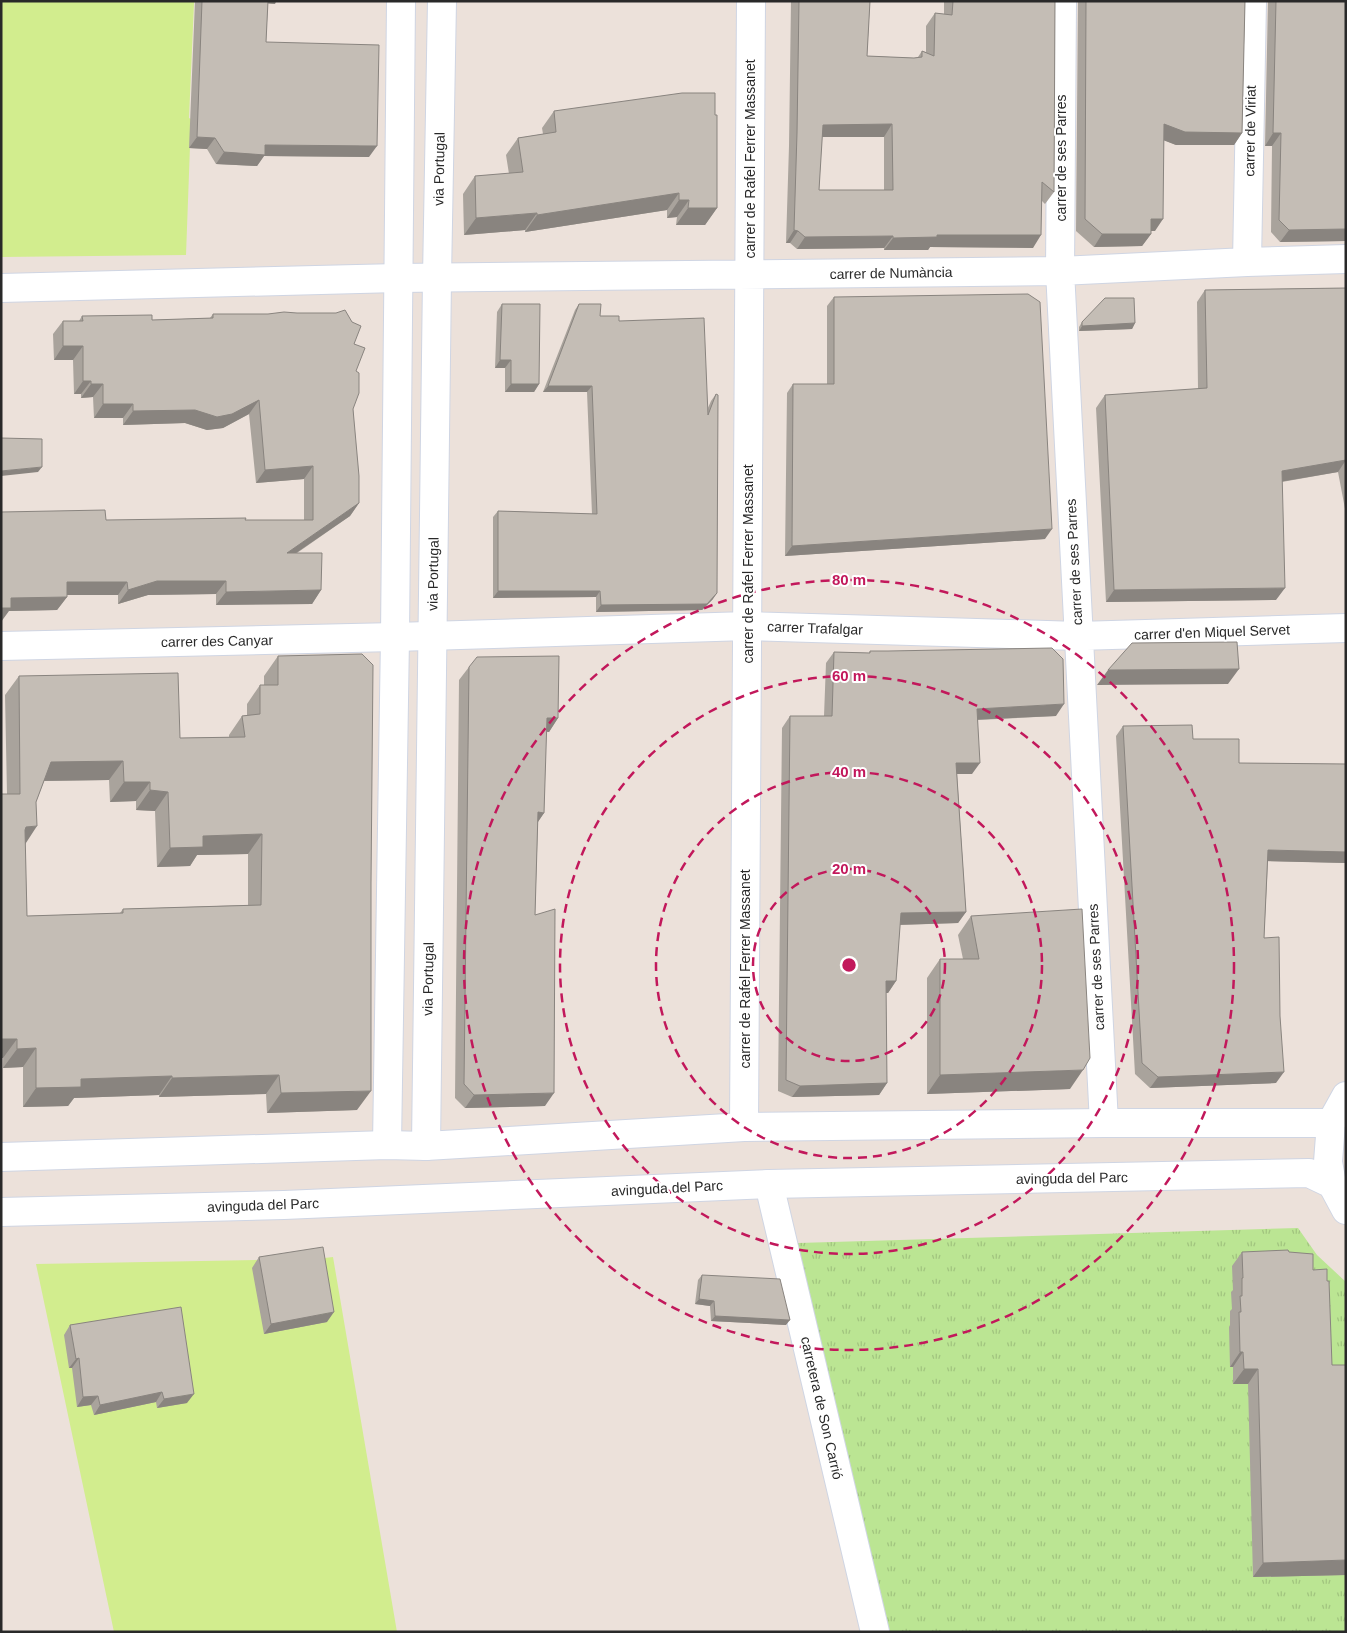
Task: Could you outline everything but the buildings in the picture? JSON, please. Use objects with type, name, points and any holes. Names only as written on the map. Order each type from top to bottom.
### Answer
[{"type":"street","points":[[387,1145],[395,637],[401,1]]},
{"type":"street","name":"via Portugal","points":[[426,1146],[442,1]]},
{"type":"street","name":"carrer de Rafel Ferrer Massanet","points":[[744,1127],[752,1]]},
{"type":"street","name":"carrer de ses Parres","points":[[1062,1],[1060,271],[1104,1123]]},
{"type":"street","name":"carrer de Viriat","points":[[1247,262],[1252,1]]},
{"type":"street","name":"carrer de Numància","points":[[1,288],[398,278],[1060,271],[1247,262],[1346,260]]},
{"type":"street","name":"carrer Trafalgar","points":[[432,636],[747,626],[1078,636]]},
{"type":"street","name":"carrer d'en Miquel Servet","points":[[1078,636],[1346,628]]},
{"type":"street","name":"carrer des Canyar","points":[[1,646],[432,636]]},
{"type":"street","points":[[1346,1096],[1331,1123],[1328,1162],[1332,1184],[1346,1210]]},
{"type":"street","points":[[1,1157],[387,1145],[426,1146],[744,1127],[1104,1123],[1331,1123]]},
{"type":"street","name":"avinguda del Parc","points":[[1,1212],[284,1205],[769,1184],[1309,1173],[1332,1184]]},
{"type":"street","name":"carretera de Son Carrió","points":[[769,1184],[875,1632]]},
{"type":"green space","points":[[1,1],[196,1],[194,3],[189,118],[191,119],[186,255],[1,257]]},
{"type":"green space","points":[[1298,1228],[1317,1255],[1346,1282],[1346,1632],[886,1632],[794,1254],[798,1243]]},
{"type":"green space","points":[[333,1257],[397,1632],[114,1632],[36,1264],[316,1259]]}]
